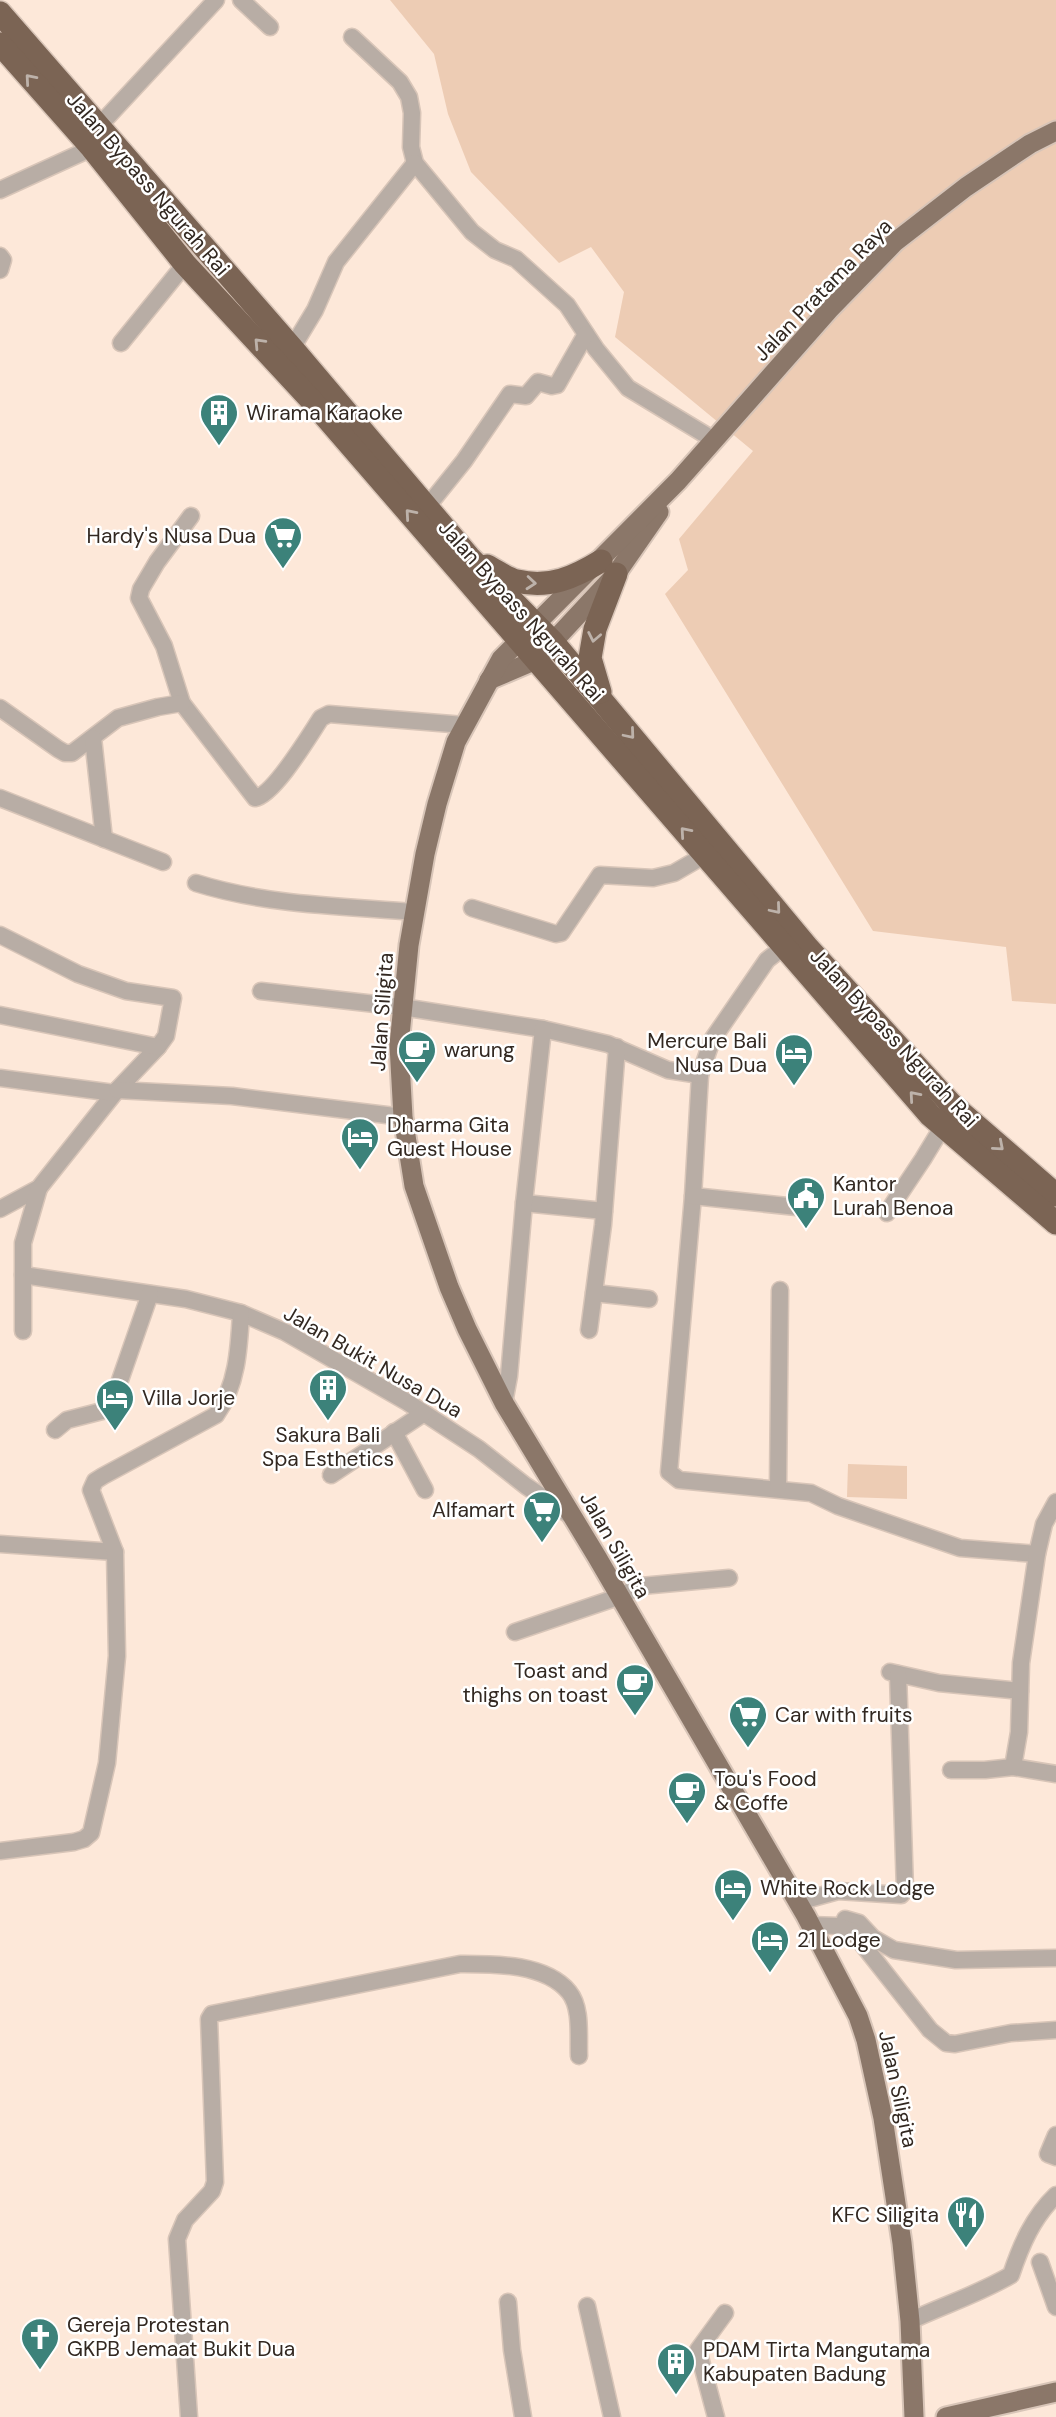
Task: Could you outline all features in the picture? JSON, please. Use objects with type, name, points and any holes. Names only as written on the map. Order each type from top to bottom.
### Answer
[{"type":"highway","name":"Jalan Bypass Ngurah Rai","points":[[0,13],[87,143],[292,348],[469,557],[527,632],[536,660],[930,1115],[1056,1223]]},
{"type":"highway","name":"Jalan Bypass Ngurah Rai","points":[[0,44],[87,143],[185,264],[527,632],[553,642],[808,948],[942,1094],[1056,1195]]},
{"type":"highway","points":[[469,557],[517,581],[545,584],[608,568],[590,658],[603,701]]},
{"type":"main road","name":"Jalan Pratama Raya","points":[[536,660],[553,642],[652,505],[678,481],[829,310],[895,242],[965,187],[1030,144],[1056,131]]},
{"type":"main road","name":"Jalan Pratama Raya","points":[[527,632],[608,568]]},
{"type":"main road","name":"Jalan Siligita","points":[[527,632],[501,659],[456,742],[437,804],[414,912],[399,1045],[403,1117],[414,1186],[467,1329],[504,1403],[597,1557],[804,1914],[859,2016],[883,2118],[894,2191],[910,2321],[914,2417]]},
{"type":"main road","points":[[489,680],[536,660]]},
{"type":"main road","points":[[946,2417],[1056,2392]]},
{"type":"street","points":[[0,190],[87,143],[176,40],[216,0]]},
{"type":"street","points":[[242,0],[270,27]]},
{"type":"street","points":[[352,37],[400,82],[409,97],[412,113],[411,147],[415,163],[472,232],[495,250],[516,259],[566,305],[628,388],[715,440]]},
{"type":"street","points":[[292,348],[316,310],[336,262],[415,163]]},
{"type":"street","points":[[0,256],[3,260],[0,270]]},
{"type":"street","points":[[121,343],[185,264]]},
{"type":"street","points":[[427,507],[464,461],[510,394],[526,396],[538,382],[557,385],[586,334]]},
{"type":"street","points":[[191,516],[157,562],[141,589],[139,598],[164,646],[182,703],[255,798],[263,796],[321,718],[329,714],[464,725]]},
{"type":"street","points":[[0,708],[65,753],[79,750],[118,718],[182,703]]},
{"type":"street","points":[[93,738],[104,839]]},
{"type":"street","points":[[0,797],[163,862]]},
{"type":"street","points":[[472,908],[556,934],[561,933],[600,875],[653,878],[674,873],[705,855]]},
{"type":"street","points":[[196,883],[224,892],[272,900],[414,912]]},
{"type":"street","points":[[0,935],[78,974],[126,991],[173,998],[166,1036],[115,1092],[40,1188],[23,1243],[23,1331]]},
{"type":"street","points":[[785,946],[767,960],[712,1040],[700,1075],[693,1196],[669,1472],[678,1480],[811,1493],[838,1506],[960,1548],[1037,1554]]},
{"type":"street","points":[[261,991],[402,1007],[543,1029],[617,1047],[668,1069],[700,1075]]},
{"type":"street","points":[[0,1015],[158,1047]]},
{"type":"street","points":[[504,1403],[509,1376],[543,1029]]},
{"type":"street","points":[[589,1330],[604,1210],[617,1047]]},
{"type":"street","points":[[0,1078],[115,1092],[232,1096],[403,1117]]},
{"type":"street","points":[[887,1213],[943,1126]]},
{"type":"street","points":[[0,1209],[40,1188]]},
{"type":"street","points":[[693,1196],[806,1208]]},
{"type":"street","points":[[524,1203],[604,1210]]},
{"type":"street","name":"Jalan Bukit Nusa Dua","points":[[23,1275],[186,1299],[241,1313],[285,1332],[424,1413],[479,1449],[571,1517]]},
{"type":"street","points":[[778,1488],[780,1290]]},
{"type":"street","points":[[594,1293],[649,1299]]},
{"type":"street","points":[[55,1430],[67,1420],[110,1409],[150,1294]]},
{"type":"street","points":[[0,1850],[74,1842],[91,1833],[107,1763],[117,1656],[115,1552],[90,1490],[103,1476],[216,1415],[228,1399],[239,1352],[241,1313]]},
{"type":"street","points":[[331,1475],[424,1413]]},
{"type":"street","points":[[394,1432],[425,1490]]},
{"type":"street","points":[[1013,1767],[1019,1732],[1021,1663],[1037,1554],[1044,1524],[1056,1502]]},
{"type":"street","points":[[0,1544],[115,1552]]},
{"type":"street","points":[[515,1632],[618,1597],[641,1586],[729,1578]]},
{"type":"street","points":[[804,1914],[838,1891],[901,1895],[905,1890],[893,1672],[939,1683],[1020,1691]]},
{"type":"street","points":[[951,1770],[1013,1767],[1056,1774]]},
{"type":"street","points":[[804,1914],[844,1918],[859,1923],[873,1938],[894,1950],[956,1960],[1056,1958]]},
{"type":"street","points":[[804,1914],[852,1931],[930,2030],[946,2043],[955,2044],[1010,2033],[1056,2030]]},
{"type":"street","points":[[189,2417],[177,2239],[185,2220],[212,2191],[215,2182],[209,2019],[212,2014],[460,1964],[499,1964],[538,1973],[569,1992],[578,2016],[579,2056]]},
{"type":"street","points":[[1056,2135],[1048,2154],[1056,2157]]},
{"type":"street","points":[[910,2321],[952,2301],[989,2288],[1011,2275],[1019,2250],[1041,2210],[1056,2195]]},
{"type":"street","points":[[1040,2262],[1056,2307]]},
{"type":"street","points":[[508,2302],[512,2350],[523,2417]]},
{"type":"street","points":[[587,2306],[612,2417]]},
{"type":"street","points":[[716,2417],[698,2350],[725,2313]]},
{"type":"shaded area","points":[[390,0],[1056,0],[1056,1004],[1012,1001],[1006,947],[873,931],[665,594],[688,570],[679,539],[753,451],[615,337],[624,292],[591,247],[559,263],[471,172],[448,114],[434,54]]},
{"type":"shaded area","points":[[848,1464],[907,1466],[907,1499],[847,1497]]},
{"type":"place","name":"Wirama Karaoke","points":[[219,447]]},
{"type":"place","name":"Hardy's Nusa Dua","points":[[283,570]]},
{"type":"place","name":"warung","points":[[417,1084]]},
{"type":"place","name":"Mercure Bali Nusa Dua","points":[[794,1087]]},
{"type":"place","name":"Dharma Gita Guest House","points":[[360,1171]]},
{"type":"place","name":"Kantor Lurah Benoa","points":[[806,1230]]},
{"type":"place","name":"Sakura Bali Spa Esthetics","points":[[328,1422]]},
{"type":"place","name":"Villa Jorje","points":[[115,1432]]},
{"type":"place","name":"Alfamart","points":[[542,1544]]},
{"type":"place","name":"Toast and thighs on toast","points":[[635,1717]]},
{"type":"place","name":"Car with fruits","points":[[748,1749]]},
{"type":"place","name":"Tou's Food & Coffe","points":[[687,1825]]},
{"type":"place","name":"White Rock Lodge","points":[[733,1922]]},
{"type":"place","name":"21 Lodge","points":[[770,1974]]},
{"type":"place","name":"KFC Siligita","points":[[966,2249]]},
{"type":"place","name":"Gereja Protestan GKPB Jemaat Bukit Dua","points":[[40,2371]]},
{"type":"place","name":"PDAM Tirta Mangutama Kabupaten Badung","points":[[676,2396]]}]
